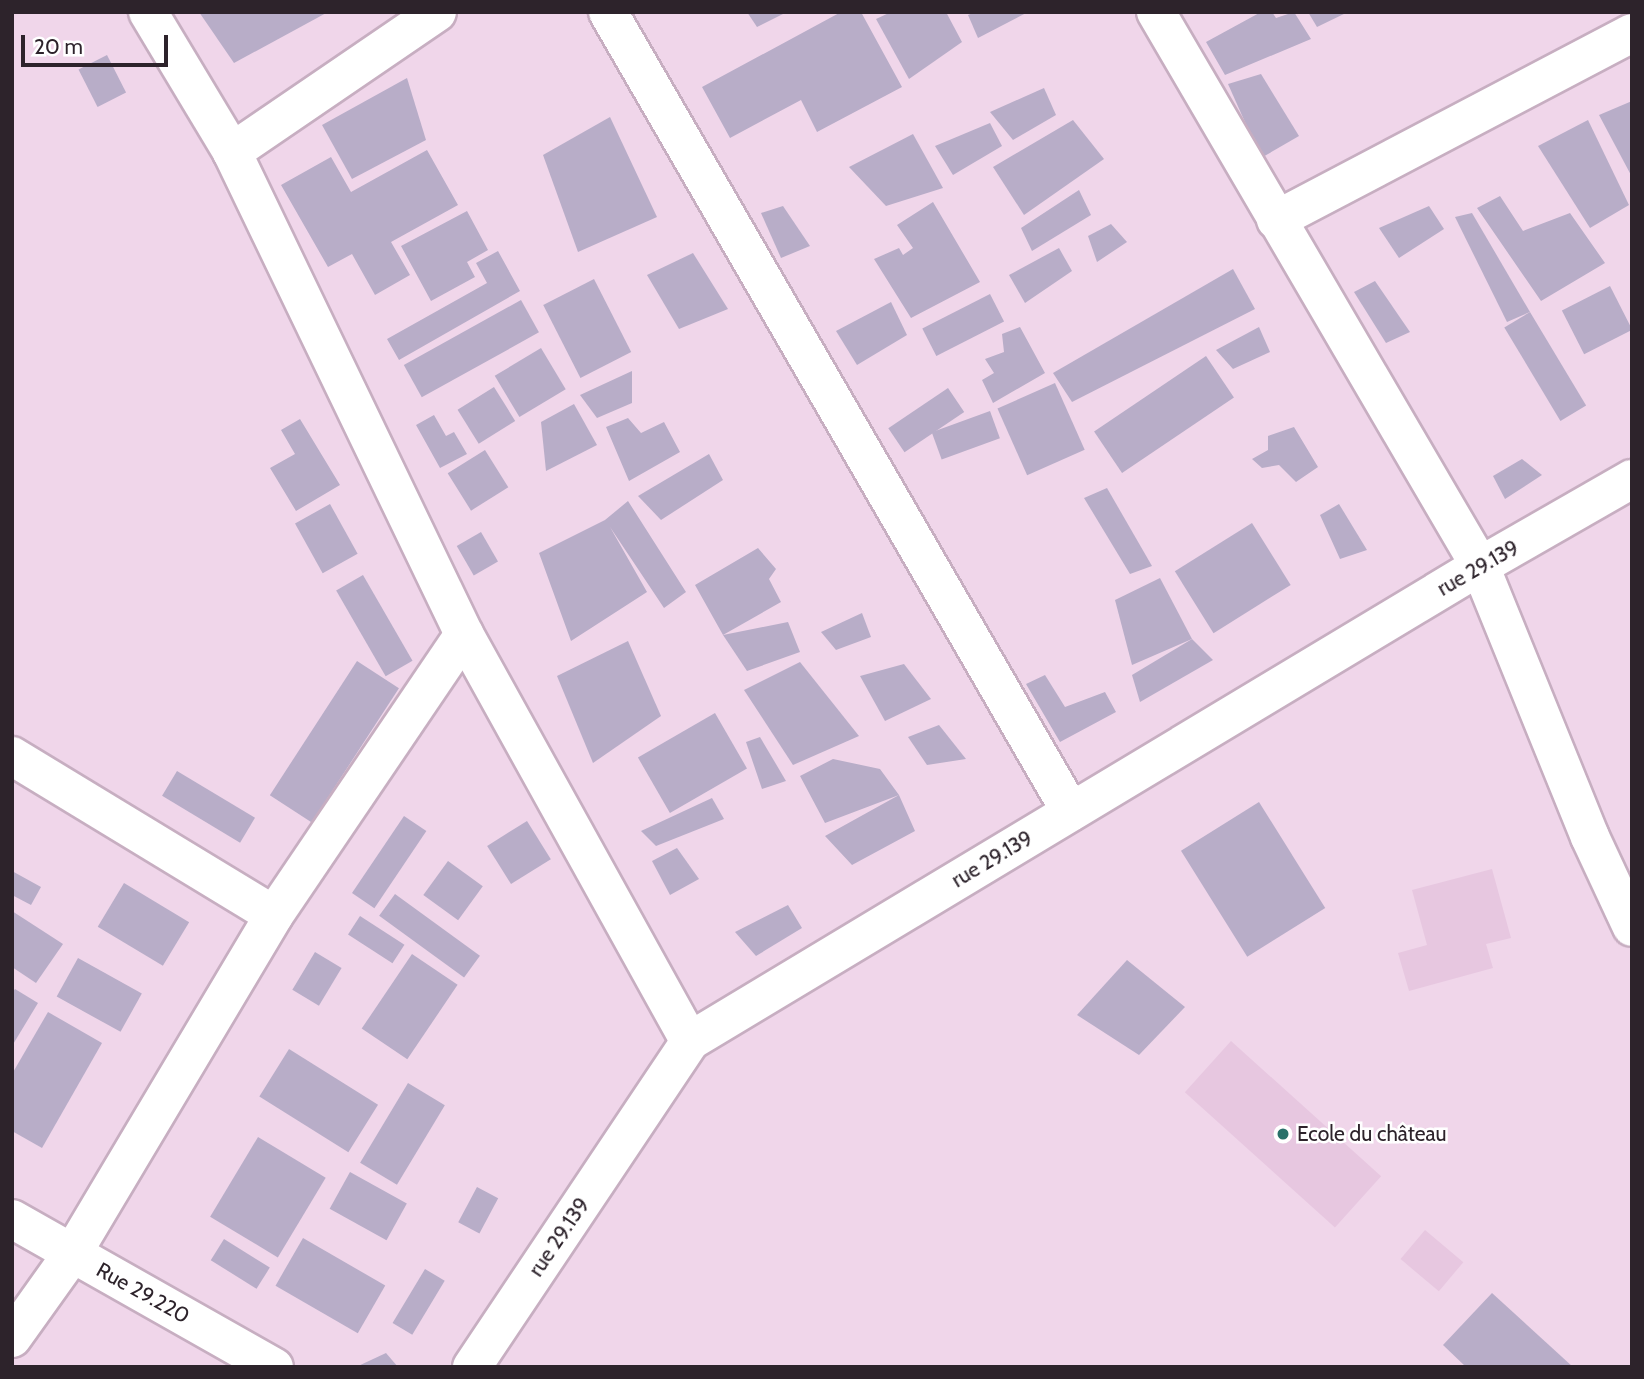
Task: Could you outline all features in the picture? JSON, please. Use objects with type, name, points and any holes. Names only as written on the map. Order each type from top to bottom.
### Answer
[{"type":"street","points":[[148,12],[232,152],[464,634],[690,1041]]},
{"type":"street","points":[[232,152],[437,12]]},
{"type":"street","points":[[608,12],[1071,812]]},
{"type":"street","points":[[1156,12],[1480,566],[1590,837],[1631,926]]},
{"type":"street","points":[[1624,12],[1632,26]]},
{"type":"street","points":[[1276,220],[1632,33]]},
{"type":"street","name":"rue 29.139","points":[[472,1367],[690,1041],[1480,566],[1632,480]]},
{"type":"street","points":[[12,1338],[72,1254],[274,915],[464,634]]},
{"type":"street","points":[[12,756],[274,915]]},
{"type":"street","name":"Rue 29.220","points":[[12,1219],[274,1367]]},
{"type":"shaded area","points":[[1492,869],[1511,938],[1486,944],[1493,968],[1409,991],[1398,953],[1427,945],[1412,890]]},
{"type":"shaded area","name":"Ecole du château","points":[[1231,1041],[1381,1176],[1335,1227],[1185,1092]]},
{"type":"shaded area","points":[[1425,1230],[1463,1262],[1439,1291],[1401,1259]]},
{"type":"building","points":[[199,12],[328,12],[234,63]]},
{"type":"building","points":[[747,12],[787,12],[757,27]]},
{"type":"building","points":[[841,12],[861,12],[902,87],[817,132],[801,100],[730,138],[702,87]]},
{"type":"building","points":[[891,12],[946,12],[962,42],[909,79],[876,19]]},
{"type":"building","points":[[975,12],[1028,12],[978,38],[968,15]]},
{"type":"building","points":[[1261,12],[1272,12],[1276,18],[1294,12],[1311,39],[1225,75],[1206,42]]},
{"type":"building","points":[[1308,12],[1348,12],[1317,27]]},
{"type":"building","points":[[107,55],[126,92],[98,107],[78,70]]},
{"type":"building","points":[[1261,74],[1299,136],[1261,158],[1228,84]]},
{"type":"building","points":[[407,78],[426,140],[352,179],[322,125]]},
{"type":"building","points":[[1044,88],[1056,115],[1013,140],[990,112]]},
{"type":"building","points":[[1632,101],[1632,177],[1599,115]]},
{"type":"building","points":[[610,117],[657,217],[578,252],[543,155]]},
{"type":"building","points":[[1073,120],[1104,159],[1024,215],[993,167]]},
{"type":"building","points":[[1588,120],[1629,205],[1590,228],[1538,146]]},
{"type":"building","points":[[990,123],[1002,146],[953,175],[935,146]]},
{"type":"building","points":[[913,134],[943,188],[886,206],[849,167]]},
{"type":"building","points":[[427,150],[458,205],[391,242],[410,275],[375,295],[352,254],[328,267],[281,185],[331,157],[351,192]]},
{"type":"building","points":[[1079,190],[1091,215],[1032,251],[1021,228]]},
{"type":"building","points":[[1500,196],[1523,231],[1570,213],[1605,263],[1541,301],[1477,208]]},
{"type":"building","points":[[933,202],[980,282],[911,318],[874,259],[899,248],[903,255],[913,248],[897,225]]},
{"type":"building","points":[[783,206],[810,246],[781,258],[761,213]]},
{"type":"building","points":[[1429,206],[1444,229],[1399,258],[1379,228]]},
{"type":"building","points":[[467,211],[488,250],[467,262],[475,277],[431,301],[401,246]]},
{"type":"building","points":[[1472,213],[1530,312],[1507,322],[1455,217]]},
{"type":"building","points":[[1111,224],[1127,242],[1097,262],[1088,236]]},
{"type":"building","points":[[1059,248],[1072,271],[1025,303],[1009,275]]},
{"type":"building","points":[[498,251],[520,291],[399,360],[387,339],[487,283],[476,263]]},
{"type":"building","points":[[693,253],[728,309],[679,329],[647,275]]},
{"type":"building","points":[[1233,269],[1255,309],[1072,402],[1053,373]]},
{"type":"building","points":[[594,279],[631,352],[580,378],[543,305]]},
{"type":"building","points":[[1375,281],[1410,332],[1386,343],[1354,292]]},
{"type":"building","points":[[1610,286],[1632,330],[1584,354],[1562,311]]},
{"type":"building","points":[[990,294],[1004,322],[936,356],[922,329]]},
{"type":"building","points":[[521,300],[539,332],[422,397],[404,365]]},
{"type":"building","points":[[891,302],[907,335],[857,365],[836,331]]},
{"type":"building","points":[[1530,312],[1586,405],[1560,421],[1504,327]]},
{"type":"building","points":[[1020,327],[1045,373],[993,403],[982,380],[994,373],[985,359],[1004,352],[1002,334]]},
{"type":"building","points":[[1259,327],[1270,352],[1233,369],[1216,350]]},
{"type":"building","points":[[541,348],[566,389],[519,417],[495,376]]},
{"type":"building","points":[[1206,356],[1234,397],[1122,473],[1094,431]]},
{"type":"building","points":[[632,371],[632,403],[597,418],[580,395]]},
{"type":"building","points":[[1055,383],[1085,450],[1027,475],[997,409]]},
{"type":"building","points":[[494,387],[515,421],[479,444],[458,410]]},
{"type":"building","points":[[948,388],[964,412],[905,452],[888,428]]},
{"type":"building","points":[[574,404],[597,445],[546,471],[541,422]]},
{"type":"building","points":[[990,411],[1000,438],[942,459],[932,432]]},
{"type":"building","points":[[434,415],[446,436],[454,432],[467,454],[440,468],[416,425]]},
{"type":"building","points":[[628,418],[641,433],[664,422],[680,452],[629,481],[606,427]]},
{"type":"building","points":[[300,419],[340,485],[296,511],[270,468],[295,454],[281,430]]},
{"type":"building","points":[[1294,427],[1318,467],[1296,482],[1279,465],[1262,468],[1252,459],[1268,450],[1268,436]]},
{"type":"building","points":[[485,450],[508,487],[471,511],[448,473]]},
{"type":"building","points":[[709,454],[723,480],[661,520],[638,496]]},
{"type":"building","points":[[1522,459],[1542,475],[1505,499],[1493,476]]},
{"type":"building","points":[[1107,488],[1152,566],[1130,574],[1084,498]]},
{"type":"building","points":[[628,501],[686,592],[664,608],[610,527],[647,592],[571,641],[539,553],[605,520]]},
{"type":"building","points":[[330,504],[358,554],[323,573],[295,523]]},
{"type":"building","points":[[1339,504],[1367,550],[1340,559],[1320,515]]},
{"type":"building","points":[[1252,523],[1291,585],[1214,633],[1175,571]]},
{"type":"building","points":[[481,532],[498,561],[474,575],[457,546]]},
{"type":"building","points":[[758,548],[776,569],[769,579],[781,602],[723,635],[695,585]]},
{"type":"building","points":[[363,575],[412,661],[386,676],[336,590]]},
{"type":"building","points":[[1160,578],[1192,639],[1132,665],[1115,600]]},
{"type":"building","points":[[862,613],[871,637],[836,650],[821,632]]},
{"type":"building","points":[[788,622],[800,652],[747,671],[723,635]]},
{"type":"building","points":[[1192,639],[1213,660],[1140,702],[1132,675]]},
{"type":"building","points":[[628,641],[661,716],[593,763],[557,676]]},
{"type":"building","points":[[357,661],[399,688],[312,822],[270,795]]},
{"type":"building","points":[[800,662],[859,736],[793,765],[744,690]]},
{"type":"building","points":[[904,664],[931,699],[885,721],[860,676]]},
{"type":"building","points":[[1045,675],[1065,707],[1105,692],[1116,712],[1060,742],[1026,684]]},
{"type":"building","points":[[715,713],[747,768],[670,813],[638,758]]},
{"type":"building","points":[[939,725],[966,759],[927,765],[908,737]]},
{"type":"building","points":[[760,737],[786,781],[762,789],[746,742]]},
{"type":"building","points":[[833,759],[880,769],[899,795],[825,823],[800,776]]},
{"type":"building","points":[[177,771],[255,818],[240,843],[162,796]]},
{"type":"building","points":[[899,795],[915,831],[852,865],[825,836]]},
{"type":"building","points":[[712,798],[724,819],[656,846],[641,831]]},
{"type":"building","points":[[1259,802],[1325,908],[1247,957],[1181,851]]},
{"type":"building","points":[[404,816],[426,831],[374,908],[352,893]]},
{"type":"building","points":[[527,821],[551,859],[511,884],[487,846]]},
{"type":"building","points":[[677,848],[699,879],[670,895],[652,861]]},
{"type":"building","points":[[448,861],[483,886],[458,920],[423,895]]},
{"type":"building","points":[[12,871],[41,887],[31,905],[12,895]]},
{"type":"building","points":[[124,883],[189,922],[163,966],[98,927]]},
{"type":"building","points":[[395,894],[480,956],[464,978],[379,916]]},
{"type":"building","points":[[788,905],[802,928],[756,956],[735,932]]},
{"type":"building","points":[[12,911],[63,944],[36,983],[12,967]]},
{"type":"building","points":[[360,916],[404,945],[392,963],[348,934]]},
{"type":"building","points":[[315,952],[342,968],[319,1006],[292,990]]},
{"type":"building","points":[[412,954],[458,985],[407,1059],[362,1029]]},
{"type":"building","points":[[78,958],[142,993],[121,1032],[57,996]]},
{"type":"building","points":[[1127,960],[1185,1007],[1139,1055],[1077,1015]]},
{"type":"building","points":[[15,989],[38,1003],[12,1046],[12,993]]},
{"type":"building","points":[[48,1012],[102,1043],[42,1148],[12,1131],[12,1074]]},
{"type":"building","points":[[289,1049],[378,1105],[348,1152],[259,1096]]},
{"type":"building","points":[[408,1083],[445,1105],[397,1185],[360,1163]]},
{"type":"building","points":[[258,1137],[326,1178],[278,1257],[210,1217]]},
{"type":"building","points":[[350,1172],[407,1204],[386,1240],[330,1209]]},
{"type":"building","points":[[477,1187],[498,1198],[479,1234],[458,1222]]},
{"type":"building","points":[[303,1238],[385,1286],[358,1333],[276,1286]]},
{"type":"building","points":[[224,1239],[270,1268],[257,1289],[211,1260]]},
{"type":"building","points":[[425,1269],[445,1281],[412,1335],[393,1323]]},
{"type":"building","points":[[1492,1293],[1573,1367],[1466,1367],[1443,1345]]},
{"type":"building","points":[[386,1353],[398,1367],[356,1367]]},
{"type":"place","name":"Ecole du château","points":[[1283,1134]]}]
